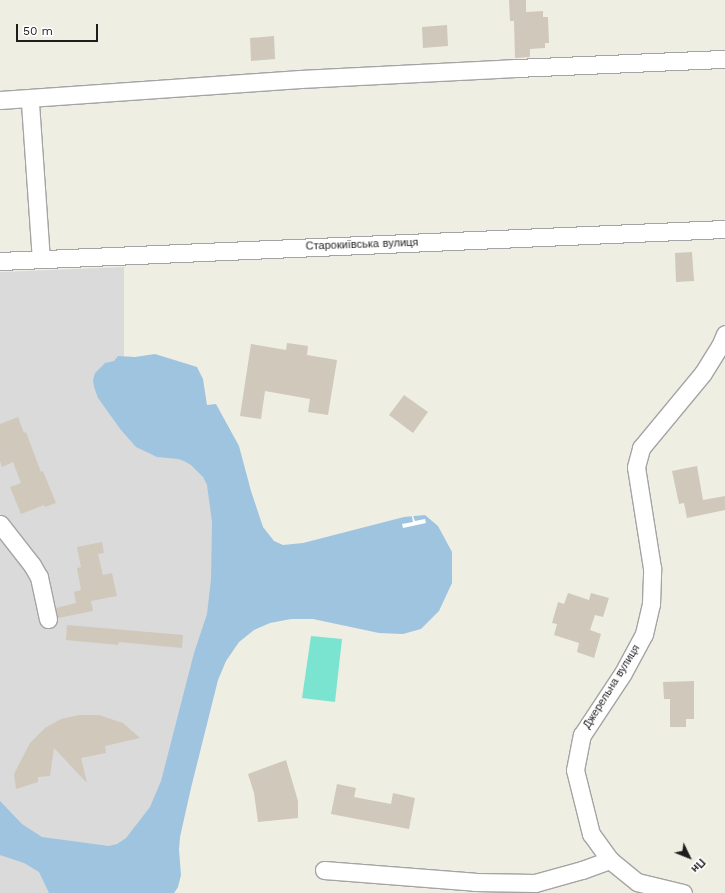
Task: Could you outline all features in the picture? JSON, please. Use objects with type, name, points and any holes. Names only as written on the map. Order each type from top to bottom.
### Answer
[{"type":"street","points":[[0,100],[300,80],[516,68],[725,59]]},
{"type":"street","points":[[30,103],[41,259]]},
{"type":"street","name":"Старокиївська вулиця","points":[[0,261],[725,229]]},
{"type":"street","name":"Джерельна вулиця","points":[[683,893],[637,882],[610,860],[591,834],[575,770],[582,735],[623,673],[644,634],[651,604],[652,568],[636,467],[641,448],[703,373],[720,346],[725,334]]},
{"type":"street","points":[[0,524],[32,565],[39,577],[48,618]]},
{"type":"street","points":[[324,870],[475,882],[535,884],[610,860]]},
{"type":"shaded area","points":[[124,267],[124,372],[216,469],[219,621],[174,784],[136,842],[93,868],[0,818],[0,272]]},
{"type":"shaded area","points":[[155,354],[197,367],[203,379],[207,405],[216,404],[239,446],[251,491],[263,527],[274,541],[283,545],[303,543],[404,517],[425,515],[438,526],[452,552],[452,583],[439,611],[421,629],[403,634],[379,633],[313,619],[291,619],[270,623],[254,630],[239,642],[226,661],[218,680],[180,837],[179,850],[181,875],[178,887],[174,893],[49,893],[39,872],[24,863],[0,855],[0,801],[22,824],[42,837],[109,846],[117,844],[126,838],[150,807],[161,781],[194,653],[207,614],[211,579],[212,522],[207,485],[203,477],[191,465],[184,461],[157,457],[136,447],[121,430],[98,398],[94,387],[93,380],[95,373],[105,363],[114,361],[118,356],[135,357]]},
{"type":"shaded area","points":[[311,636],[342,639],[335,702],[302,698]]},
{"type":"shaded area","points":[[0,834],[88,893],[0,893]]},
{"type":"pier","points":[[412,516],[415,521],[425,519],[426,523],[403,528],[402,524],[413,522]]},
{"type":"building","points":[[509,0],[526,0],[526,12],[543,11],[543,17],[548,17],[549,43],[545,43],[545,48],[530,49],[530,57],[515,58],[514,21],[510,21]]},
{"type":"building","points":[[447,25],[448,46],[423,48],[422,27]]},
{"type":"building","points":[[274,36],[275,59],[251,61],[250,38]]},
{"type":"building","points":[[692,252],[694,281],[676,282],[675,253]]},
{"type":"building","points":[[287,343],[308,346],[307,355],[337,360],[328,415],[308,412],[310,399],[265,391],[261,419],[240,416],[251,344],[286,350]]},
{"type":"building","points":[[404,395],[428,412],[413,433],[389,415]]},
{"type":"building","points":[[18,417],[24,433],[26,432],[41,472],[43,471],[56,503],[45,507],[44,505],[21,514],[10,487],[21,483],[13,462],[2,467],[0,461],[0,424]]},
{"type":"building","points":[[697,466],[703,500],[725,496],[725,510],[687,518],[684,503],[679,504],[672,471]]},
{"type":"building","points":[[102,542],[104,553],[98,554],[103,575],[112,573],[117,596],[91,601],[93,611],[58,618],[56,608],[76,603],[74,592],[81,590],[77,568],[81,567],[77,547]]},
{"type":"building","points":[[568,593],[589,600],[591,593],[609,598],[603,617],[595,615],[590,630],[601,634],[594,658],[577,652],[579,643],[554,635],[557,624],[552,623],[558,602],[564,604]]},
{"type":"building","points":[[67,625],[183,635],[182,648],[119,642],[118,645],[66,640]]},
{"type":"building","points":[[694,681],[694,719],[686,719],[686,727],[670,727],[670,699],[664,699],[663,682]]},
{"type":"building","points":[[79,715],[99,715],[123,723],[140,738],[105,746],[106,753],[81,758],[87,783],[54,748],[50,776],[38,777],[38,782],[16,789],[14,774],[30,743],[45,728],[61,719]]},
{"type":"building","points":[[286,760],[298,801],[298,818],[258,822],[254,793],[248,774]]},
{"type":"building","points":[[337,784],[356,788],[354,797],[391,804],[393,793],[415,798],[409,829],[331,814]]}]
